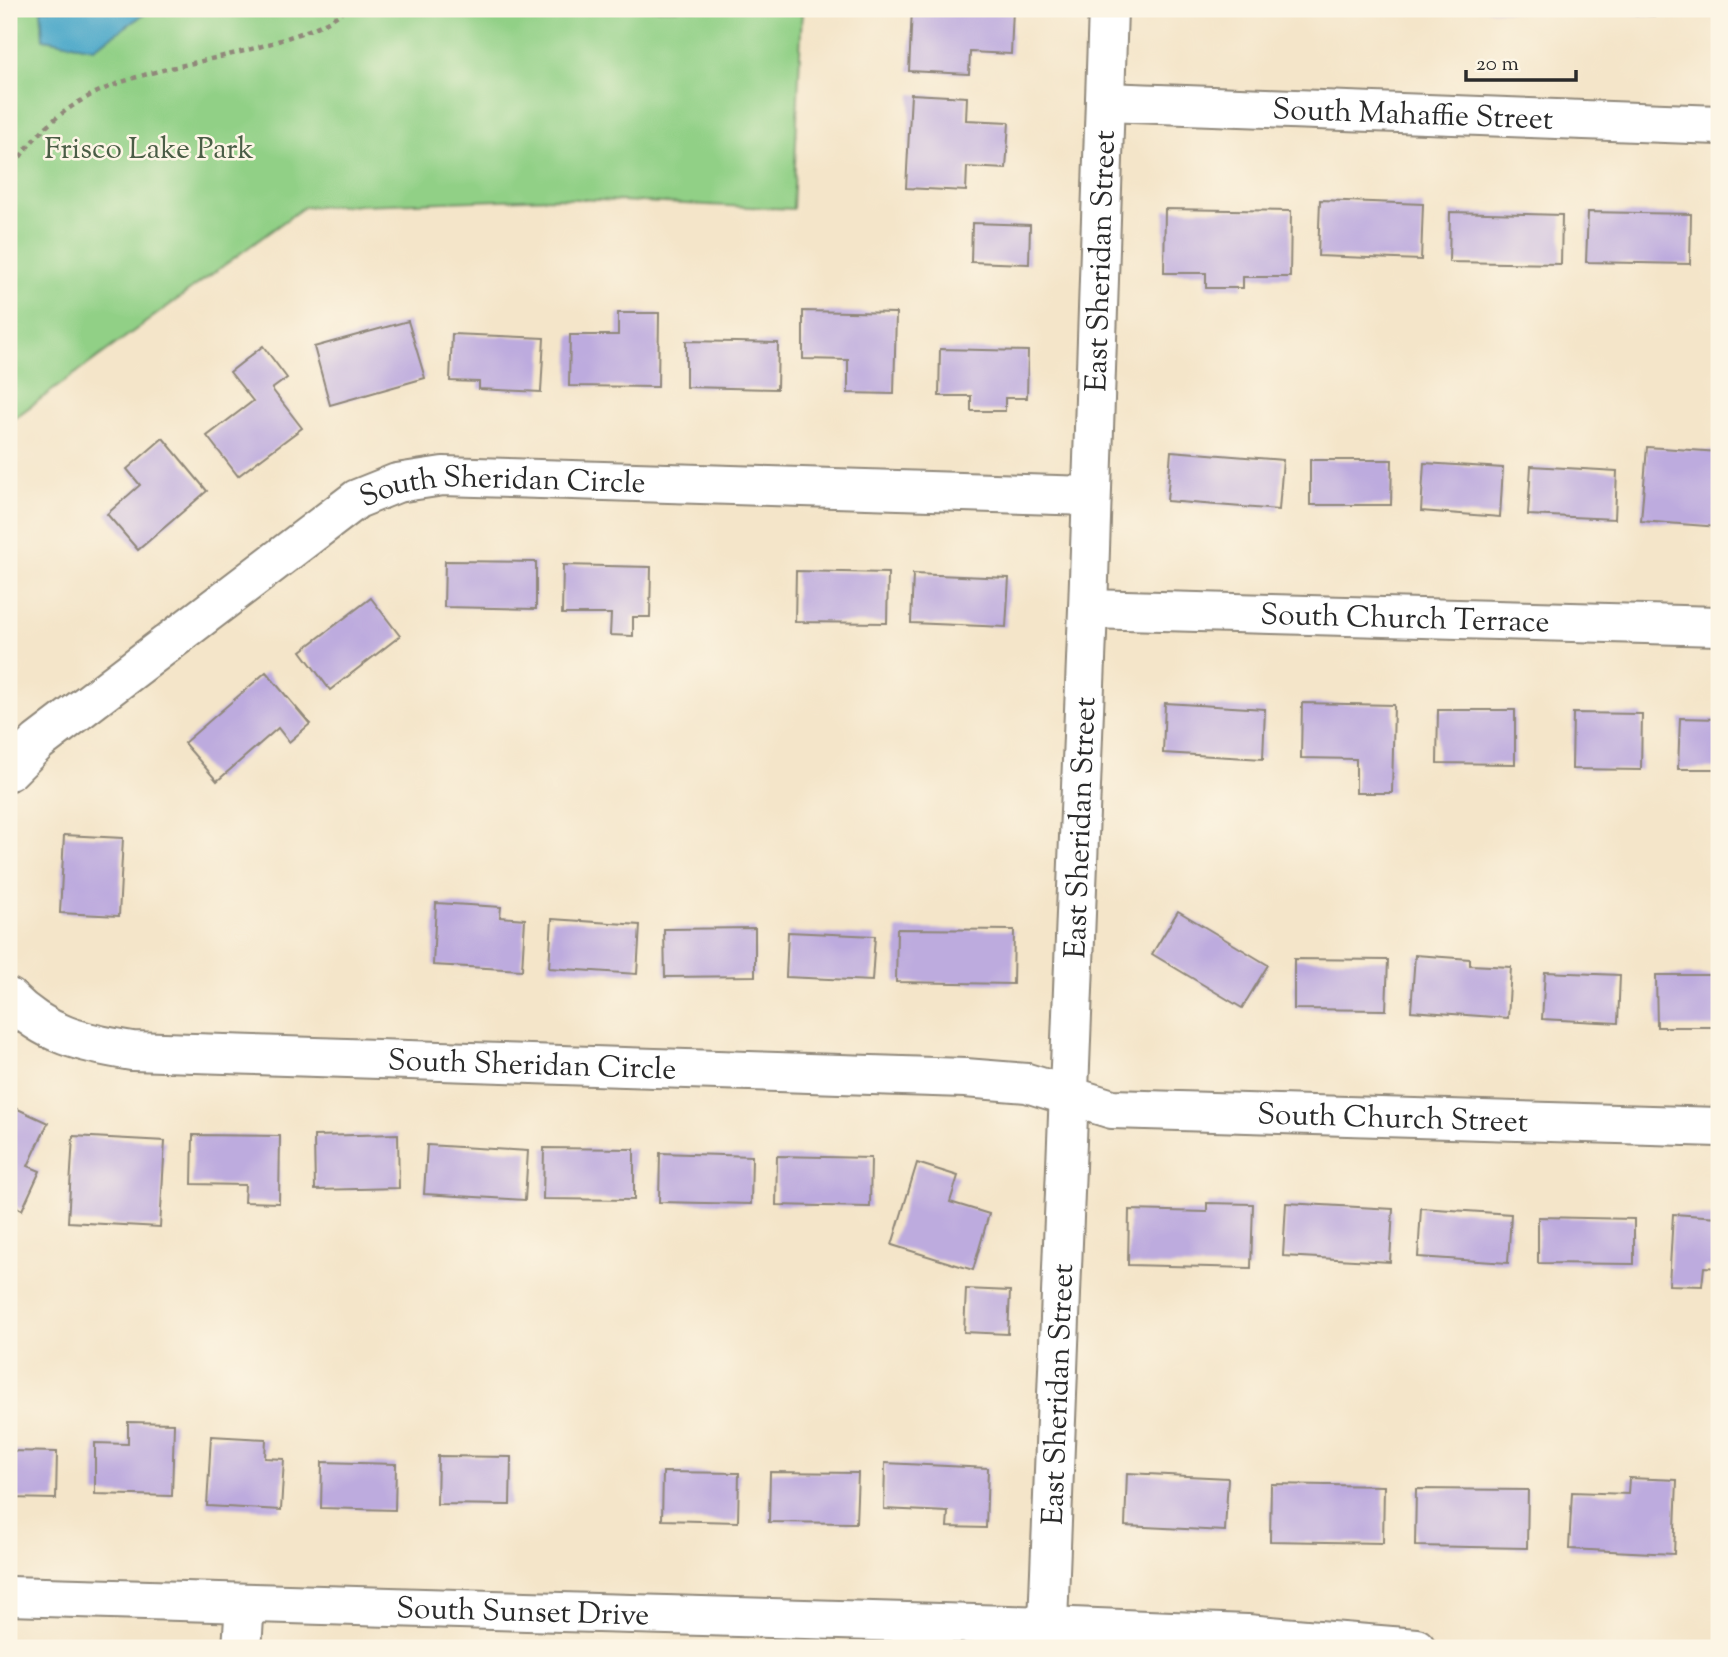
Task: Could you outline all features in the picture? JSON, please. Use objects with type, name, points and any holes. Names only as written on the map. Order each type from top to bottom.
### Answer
[{"type":"street","name":"East Sheridan Street","points":[[1047,1637],[1088,609],[1108,9]]},
{"type":"street","name":"South Mahaffie Street","points":[[1105,102],[1719,125]]},
{"type":"street","name":"South Sheridan Circle","points":[[9,771],[38,742],[257,573],[357,499],[397,483],[443,476],[1090,496]]},
{"type":"street","name":"South Church Terrace","points":[[1088,609],[1719,626]]},
{"type":"street","name":"South Sheridan Circle","points":[[9,998],[28,1018],[78,1042],[132,1051],[965,1078],[1027,1083],[1068,1096]]},
{"type":"street","name":"South Church Street","points":[[1068,1096],[1112,1108],[1719,1127]]},
{"type":"street","name":"South Sunset Drive","points":[[9,1596],[1047,1637],[1247,1634],[1416,1648]]},
{"type":"street","points":[[242,1648],[245,1604]]},
{"type":"path","points":[[9,174],[18,158],[49,124],[76,103],[111,84],[158,69],[256,48],[302,33],[346,9]]},
{"type":"green space","name":"Frisco Lake Park","points":[[9,9],[802,9],[793,209],[554,198],[304,207],[9,422]]},
{"type":"water","points":[[41,9],[152,9],[94,48],[43,39]]},
{"type":"building","points":[[912,9],[1013,9],[1011,54],[970,52],[969,74],[909,71]]},
{"type":"building","points":[[1475,9],[1542,9],[1541,13]]},
{"type":"building","points":[[1569,9],[1657,9],[1657,16]]},
{"type":"building","points":[[1719,9],[1719,13],[1681,11]]},
{"type":"building","points":[[911,94],[967,97],[966,120],[1009,122],[1006,169],[967,167],[966,191],[906,188]]},
{"type":"building","points":[[1320,200],[1423,204],[1421,260],[1318,256]]},
{"type":"building","points":[[1165,209],[1291,211],[1290,277],[1243,277],[1243,288],[1206,288],[1206,273],[1164,273]]},
{"type":"building","points":[[1450,212],[1562,215],[1561,264],[1449,262]]},
{"type":"building","points":[[1588,212],[1691,214],[1690,264],[1586,262]]},
{"type":"building","points":[[972,223],[1030,225],[1029,264],[971,262]]},
{"type":"building","points":[[803,311],[896,313],[894,394],[848,393],[848,360],[803,359]]},
{"type":"building","points":[[618,313],[659,313],[658,387],[569,386],[570,335],[618,335]]},
{"type":"building","points":[[408,321],[425,378],[330,405],[314,347]]},
{"type":"building","points":[[452,334],[544,338],[541,392],[479,389],[479,382],[450,381]]},
{"type":"building","points":[[686,341],[778,343],[777,389],[686,387]]},
{"type":"building","points":[[263,346],[287,378],[272,389],[302,428],[238,476],[207,436],[253,401],[230,372]]},
{"type":"building","points":[[940,349],[1028,351],[1027,398],[1005,398],[1005,411],[971,411],[971,396],[939,396]]},
{"type":"building","points":[[163,438],[207,491],[138,550],[107,514],[140,485],[127,469]]},
{"type":"building","points":[[1647,447],[1719,452],[1719,527],[1641,521]]},
{"type":"building","points":[[1171,451],[1283,460],[1279,510],[1167,501]]},
{"type":"building","points":[[1310,460],[1392,460],[1391,505],[1310,505]]},
{"type":"building","points":[[1424,463],[1503,468],[1500,517],[1421,511]]},
{"type":"building","points":[[1531,466],[1617,471],[1615,519],[1528,515]]},
{"type":"building","points":[[445,561],[536,562],[536,609],[444,607]]},
{"type":"building","points":[[563,565],[651,567],[650,617],[633,617],[633,636],[610,635],[611,614],[562,614]]},
{"type":"building","points":[[796,571],[888,573],[887,623],[795,622]]},
{"type":"building","points":[[913,574],[1009,578],[1006,627],[911,623]]},
{"type":"building","points":[[371,598],[400,636],[330,690],[301,651]]},
{"type":"building","points":[[266,672],[310,724],[289,742],[278,728],[217,781],[184,743]]},
{"type":"building","points":[[1165,703],[1265,709],[1263,759],[1163,753]]},
{"type":"building","points":[[1302,703],[1394,705],[1392,793],[1356,793],[1356,759],[1301,758]]},
{"type":"building","points":[[1438,710],[1515,710],[1515,764],[1437,763]]},
{"type":"building","points":[[1573,713],[1642,714],[1641,770],[1572,769]]},
{"type":"building","points":[[1680,718],[1719,719],[1719,769],[1678,769]]},
{"type":"building","points":[[64,835],[123,838],[119,916],[60,913]]},
{"type":"building","points":[[436,903],[501,907],[500,917],[525,919],[522,970],[433,965]]},
{"type":"building","points":[[1178,911],[1268,965],[1242,1008],[1152,954]]},
{"type":"building","points":[[552,919],[640,925],[637,974],[549,968]]},
{"type":"building","points":[[755,928],[755,976],[665,977],[664,929]]},
{"type":"building","points":[[897,929],[1014,930],[1013,984],[896,982]]},
{"type":"building","points":[[788,932],[875,936],[872,981],[786,977]]},
{"type":"building","points":[[1415,955],[1470,959],[1470,965],[1511,967],[1508,1018],[1411,1011]]},
{"type":"building","points":[[1294,959],[1388,960],[1386,1010],[1294,1009]]},
{"type":"building","points":[[1545,972],[1620,975],[1618,1023],[1542,1019]]},
{"type":"building","points":[[1656,975],[1719,975],[1719,1027],[1657,1027]]},
{"type":"building","points":[[9,1105],[48,1123],[28,1166],[40,1171],[22,1210],[9,1203]]},
{"type":"building","points":[[398,1134],[399,1188],[315,1190],[314,1136]]},
{"type":"building","points":[[193,1135],[280,1136],[279,1203],[244,1202],[245,1185],[192,1184]]},
{"type":"building","points":[[73,1136],[165,1141],[160,1227],[68,1222]]},
{"type":"building","points":[[427,1145],[528,1151],[525,1200],[424,1194]]},
{"type":"building","points":[[544,1148],[634,1149],[634,1200],[543,1199]]},
{"type":"building","points":[[660,1153],[752,1156],[751,1204],[659,1202]]},
{"type":"building","points":[[777,1156],[871,1158],[870,1207],[776,1205]]},
{"type":"building","points":[[917,1163],[958,1176],[950,1202],[989,1214],[973,1270],[892,1245]]},
{"type":"building","points":[[1207,1203],[1253,1204],[1251,1268],[1128,1265],[1129,1210],[1207,1212]]},
{"type":"building","points":[[1286,1203],[1393,1209],[1390,1262],[1283,1256]]},
{"type":"building","points":[[1421,1208],[1511,1214],[1508,1263],[1418,1257]]},
{"type":"building","points":[[1673,1214],[1719,1217],[1719,1268],[1704,1267],[1702,1286],[1669,1285]]},
{"type":"building","points":[[1538,1217],[1634,1219],[1634,1264],[1538,1263]]},
{"type":"building","points":[[966,1289],[1010,1291],[1008,1334],[964,1332]]},
{"type":"building","points":[[128,1422],[174,1423],[172,1496],[95,1494],[95,1443],[128,1444]]},
{"type":"building","points":[[211,1436],[266,1439],[265,1458],[284,1459],[281,1510],[207,1506]]},
{"type":"building","points":[[9,1451],[57,1452],[56,1499],[9,1498]]},
{"type":"building","points":[[438,1456],[511,1457],[510,1505],[437,1504]]},
{"type":"building","points":[[322,1462],[396,1464],[395,1510],[321,1508]]},
{"type":"building","points":[[885,1463],[988,1468],[986,1528],[947,1527],[948,1512],[884,1509]]},
{"type":"building","points":[[663,1472],[739,1473],[738,1522],[662,1520]]},
{"type":"building","points":[[770,1472],[858,1473],[856,1523],[769,1522]]},
{"type":"building","points":[[1127,1473],[1228,1478],[1225,1531],[1125,1526]]},
{"type":"building","points":[[1629,1478],[1677,1480],[1674,1554],[1569,1549],[1572,1492],[1628,1494]]},
{"type":"building","points":[[1271,1484],[1384,1486],[1383,1543],[1270,1541]]},
{"type":"building","points":[[1416,1489],[1528,1490],[1527,1548],[1415,1546]]}]
